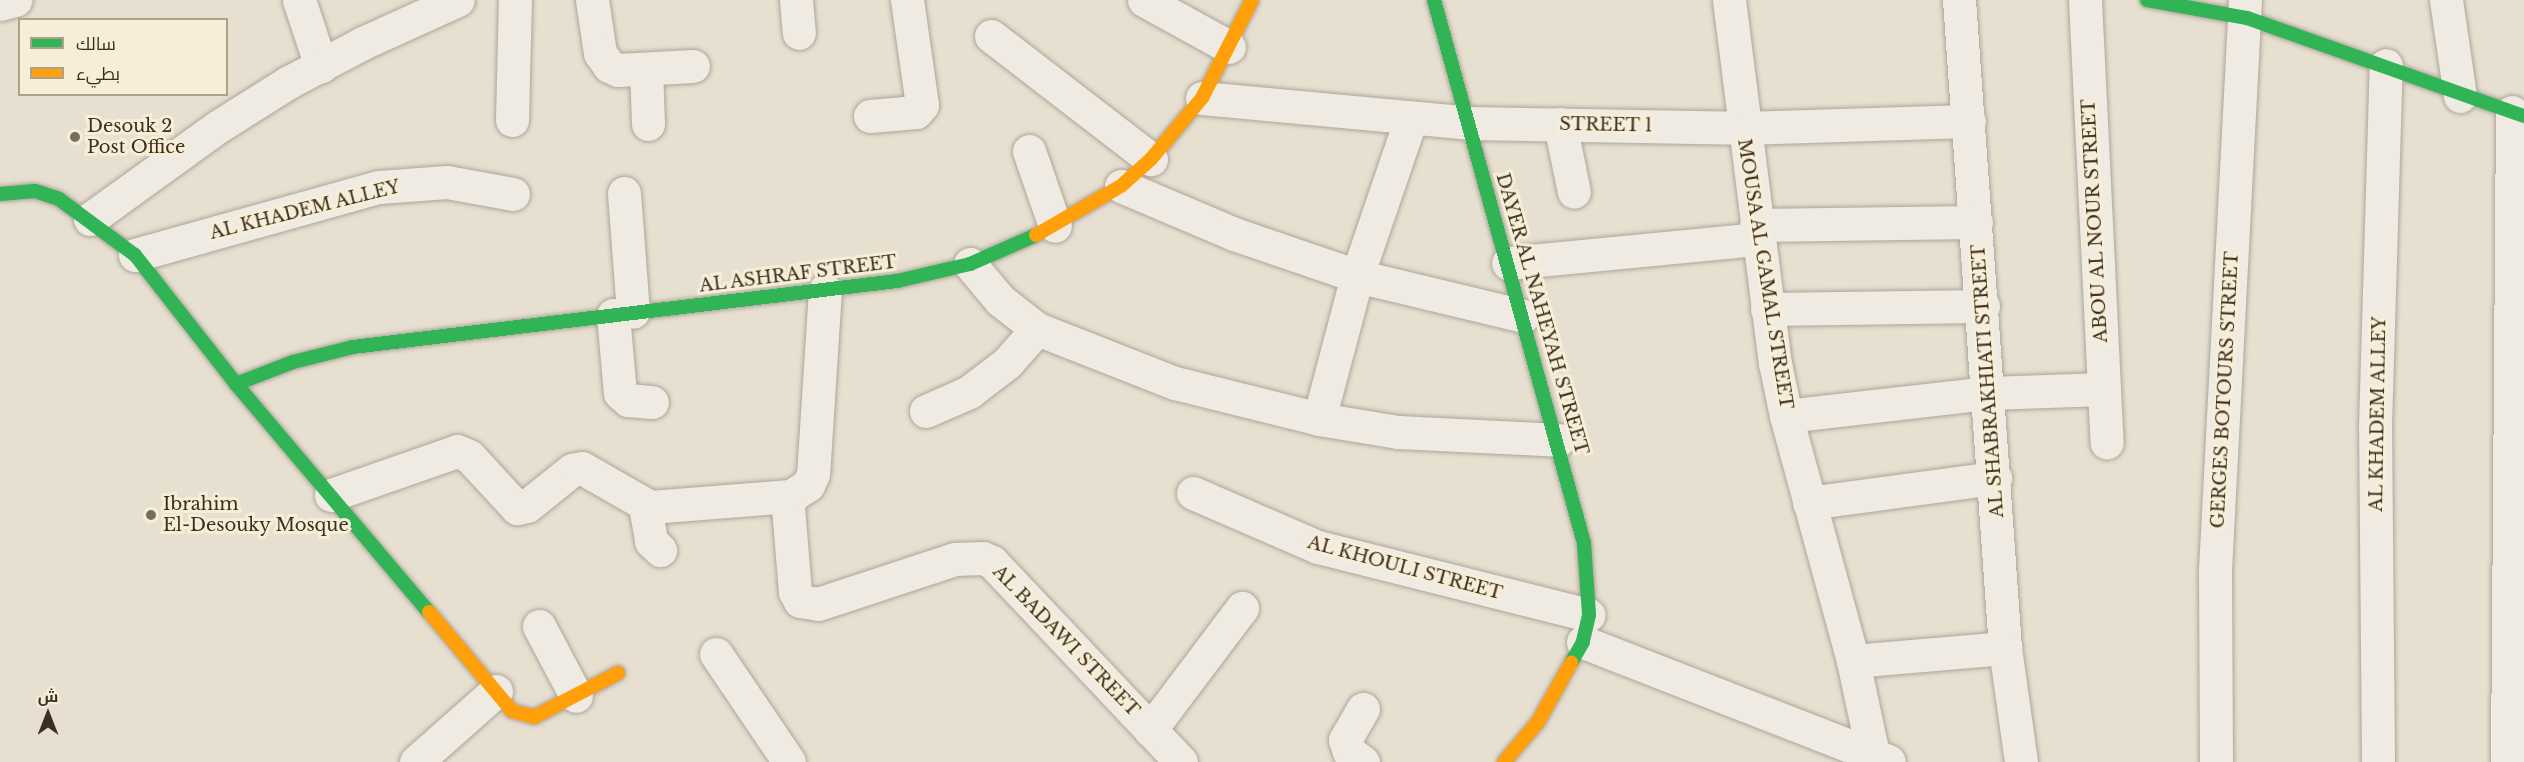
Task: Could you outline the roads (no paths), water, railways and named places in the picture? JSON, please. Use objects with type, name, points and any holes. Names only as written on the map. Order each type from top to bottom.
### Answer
[{"type":"street","points":[[0,4],[15,0]]},
{"type":"street","points":[[300,0],[321,66]]},
{"type":"street","points":[[90,219],[219,126],[321,66],[458,0]]},
{"type":"street","points":[[512,120],[514,0]]},
{"type":"street","points":[[592,0],[603,60],[618,70],[693,66]]},
{"type":"street","points":[[796,0],[799,33]]},
{"type":"street","points":[[870,116],[916,112],[922,105],[907,0]]},
{"type":"street","points":[[1144,0],[1229,47]]},
{"type":"street","name":"AL ASHRAF STREET","points":[[236,384],[293,362],[353,347],[897,281],[970,264],[1014,248],[1121,186],[1151,159],[1202,98],[1252,0]]},
{"type":"street","name":"DAYER AL NAHEYAH STREET","points":[[1434,0],[1559,440],[1584,543],[1586,629]]},
{"type":"street","name":"MOUSA AL GAMAL STREET","points":[[1730,0],[1743,128],[1767,309],[1786,416],[1883,758]]},
{"type":"street","name":"AL SHABRAKHIATI STREET","points":[[1959,0],[1983,306],[2005,648],[2021,762]]},
{"type":"street","name":"ABOU AL NOUR STREET","points":[[2085,0],[2107,442]]},
{"type":"street","points":[[2147,0],[2246,9],[2460,96],[2518,114],[2507,762]]},
{"type":"street","points":[[2446,0],[2460,96]]},
{"type":"street","name":"GERGES BOTOURS STREET","points":[[2217,762],[2215,570],[2246,9]]},
{"type":"street","points":[[991,36],[1151,159]]},
{"type":"street","name":"AL KHADEM ALLEY","points":[[2378,762],[2375,426],[2386,65]]},
{"type":"street","points":[[646,69],[648,124]]},
{"type":"street","name":"STREET 1","points":[[1202,98],[1469,123],[1743,128],[1969,121]]},
{"type":"street","points":[[1319,419],[1357,276],[1411,118]]},
{"type":"street","points":[[1560,124],[1574,192]]},
{"type":"street","points":[[1029,152],[1055,226]]},
{"type":"street","name":"AL KHADEM ALLEY","points":[[135,255],[379,187],[447,182],[513,194]]},
{"type":"street","points":[[1121,186],[1234,234],[1357,276],[1523,316]]},
{"type":"street","points":[[0,194],[14,190],[35,191],[59,199],[90,219],[135,255],[236,384],[512,711],[534,717],[618,673]]},
{"type":"street","points":[[624,193],[620,393],[628,400],[652,402]]},
{"type":"street","points":[[1508,263],[1757,232],[1976,222]]},
{"type":"street","points":[[970,264],[1000,300],[1037,329],[1175,382],[1319,419],[1398,432],[1559,440]]},
{"type":"street","points":[[331,495],[457,451],[469,456],[517,508],[527,506],[572,470],[582,468],[645,506],[791,496],[808,486],[813,474],[825,290]]},
{"type":"street","points":[[1767,309],[1983,306]]},
{"type":"street","points":[[926,411],[978,385],[1007,363],[1037,329]]},
{"type":"street","points":[[1786,416],[1989,393],[2104,388]]},
{"type":"street","points":[[1809,503],[1995,477]]},
{"type":"street","name":"AL KHOULI STREET","points":[[1193,494],[1318,547],[1586,629],[1883,758]]},
{"type":"street","name":"AL BADAWI STREET","points":[[791,496],[789,519],[795,592],[800,601],[818,604],[955,559],[983,558],[992,562],[1181,762]]},
{"type":"street","points":[[645,506],[651,541],[660,550]]},
{"type":"street","points":[[1150,730],[1242,608]]},
{"type":"street","points":[[539,626],[576,696]]},
{"type":"street","points":[[1504,762],[1538,722],[1586,629]]},
{"type":"street","points":[[1854,662],[2005,648]]},
{"type":"street","points":[[716,654],[789,762]]},
{"type":"street","points":[[416,762],[496,691]]},
{"type":"street","points":[[1363,709],[1345,740],[1348,752],[1363,762]]},
{"type":"place","name":"Desouk 2 Post Office","points":[[75,137]]},
{"type":"place","name":"Ibrahim El-Desouky Mosque","points":[[151,515]]}]
